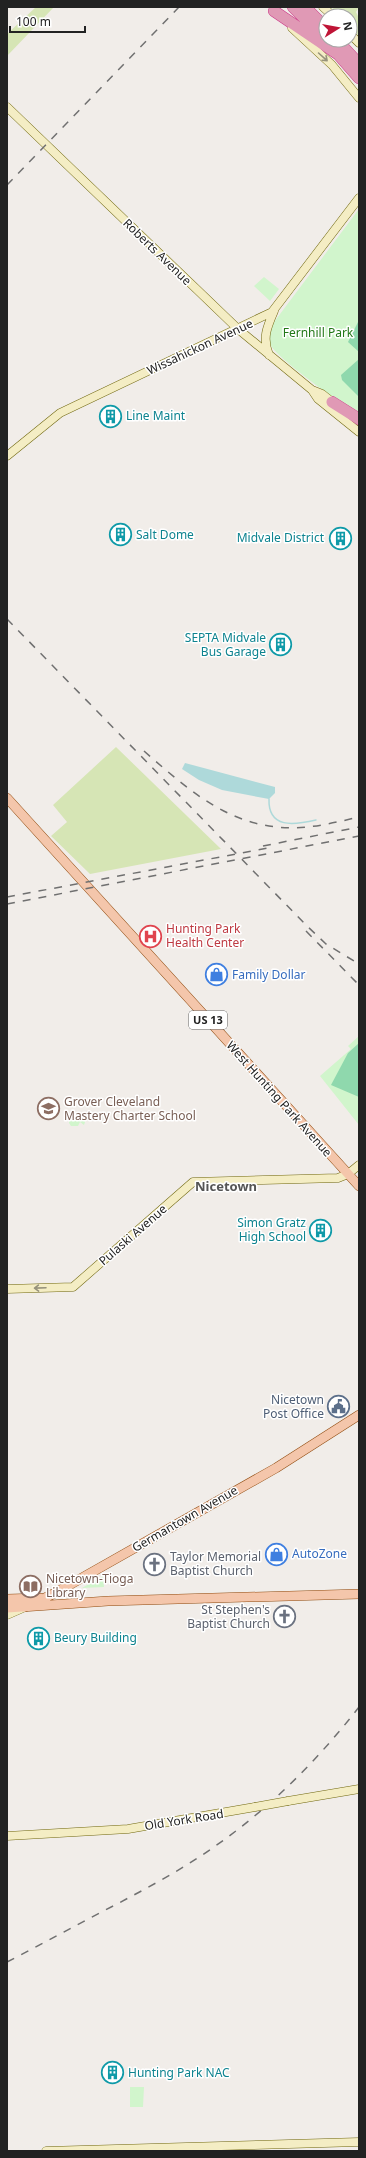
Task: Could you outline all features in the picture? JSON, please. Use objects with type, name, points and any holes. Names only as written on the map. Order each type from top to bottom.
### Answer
[{"type":"highway","points":[[293,7],[318,32]]},
{"type":"highway","points":[[305,7],[318,20]]},
{"type":"highway","points":[[272,9],[342,57]]},
{"type":"highway","points":[[334,48],[359,78]]},
{"type":"highway","points":[[344,48],[359,64]]},
{"type":"highway","points":[[332,402],[359,418]]},
{"type":"main road","name":"West Hunting Park Avenue","points":[[7,798],[359,1186]]},
{"type":"main road","name":"Germantown Avenue","points":[[26,1607],[45,1598],[276,1468],[359,1415]]},
{"type":"main road","points":[[7,1608],[82,1602],[359,1594]]},
{"type":"main road","points":[[7,1599],[45,1598],[82,1602]]},
{"type":"street","points":[[272,9],[332,65],[359,98]]},
{"type":"street","name":"Roberts Avenue","points":[[7,108],[238,329],[312,390],[322,394],[359,422]]},
{"type":"street","name":"Wissahickon Avenue","points":[[7,456],[56,415],[238,329],[274,310],[359,198]]},
{"type":"street","points":[[270,356],[265,343],[265,333],[274,310]]},
{"type":"street","name":"Roberts Avenue","points":[[312,390],[318,399],[359,432]]},
{"type":"street","points":[[348,1174],[359,1165]]},
{"type":"street","name":"Pulaski Avenue","points":[[7,1289],[73,1287],[193,1182],[338,1178],[348,1174]]},
{"type":"street","name":"Germantown Avenue","points":[[7,1615],[26,1607]]},
{"type":"street","name":"Old York Road","points":[[7,1836],[128,1829],[255,1808],[359,1788]]},
{"type":"street","points":[[46,2151],[359,2142]]},
{"type":"green space","points":[[36,7],[54,7],[7,56],[7,34]]},
{"type":"green space","points":[[331,7],[359,7],[358,9]]},
{"type":"green space","points":[[358,16],[359,18],[359,36],[358,35]]},
{"type":"green space","name":"Fernhill Park","points":[[359,209],[359,415],[284,360],[270,344],[269,338],[271,326]]},
{"type":"green space","points":[[264,277],[279,289],[270,301],[254,286]]},
{"type":"green space","points":[[359,320],[359,352],[348,342]]},
{"type":"green space","points":[[359,359],[359,397],[342,380],[341,375]]},
{"type":"green space","points":[[116,747],[221,849],[90,874],[51,836],[67,822],[53,805]]},
{"type":"green space","points":[[359,1036],[359,1125],[320,1076],[351,1049],[348,1046]]},
{"type":"green space","points":[[359,1043],[359,1097],[331,1085],[348,1053]]},
{"type":"green space","points":[[81,1115],[86,1119],[84,1125],[80,1122],[78,1126],[71,1126],[69,1123],[69,1117],[76,1118]]},
{"type":"green space","points":[[103,1576],[104,1587],[82,1588]]},
{"type":"green space","points":[[130,2087],[144,2087],[143,2107],[130,2107]]},
{"type":"water","points":[[185,763],[275,787],[275,793],[269,799],[222,790],[199,780],[182,769]]},
{"type":"waterway","points":[[269,799],[270,809],[273,816],[284,823],[299,823],[316,820]]},
{"type":"railway","points":[[7,185],[179,7]]},
{"type":"railway","points":[[7,619],[307,926],[326,944],[359,964]]},
{"type":"railway","points":[[144,751],[199,796],[218,808],[259,824],[283,828],[308,827],[359,817]]},
{"type":"railway","points":[[263,846],[359,827]]},
{"type":"railway","points":[[7,904],[359,836]]},
{"type":"railway","points":[[7,897],[268,848]]},
{"type":"railway","points":[[306,931],[359,985]]},
{"type":"railway","points":[[7,1962],[165,1878],[200,1857],[232,1834],[291,1784],[343,1727],[359,1707]]},
{"type":"place","name":"Line Maint","points":[[110,416]]},
{"type":"place","name":"Salt Dome","points":[[120,535]]},
{"type":"place","name":"Midvale District","points":[[340,538]]},
{"type":"place","name":"SEPTA Midvale Bus Garage","points":[[281,645]]},
{"type":"place","name":"Hunting Park Health Center","points":[[150,936]]},
{"type":"place","name":"Family Dollar","points":[[217,975]]},
{"type":"place","name":"Grover Cleveland Mastery Charter School","points":[[48,1109]]},
{"type":"place","name":"Simon Gratz High School","points":[[321,1230]]},
{"type":"place","name":"Nicetown Post Office","points":[[339,1407]]},
{"type":"place","name":"AutoZone","points":[[277,1554]]},
{"type":"place","name":"Taylor Memorial Baptist Church","points":[[154,1564]]},
{"type":"place","name":"Nicetown-Tioga Library","points":[[31,1586]]},
{"type":"place","name":"St Stephen's Baptist Church","points":[[285,1617]]},
{"type":"place","name":"Beury Building","points":[[38,1638]]},
{"type":"place","name":"Hunting Park NAC","points":[[112,2073]]},
{"type":"district","name":"Nicetown","points":[[226,1186]]}]
